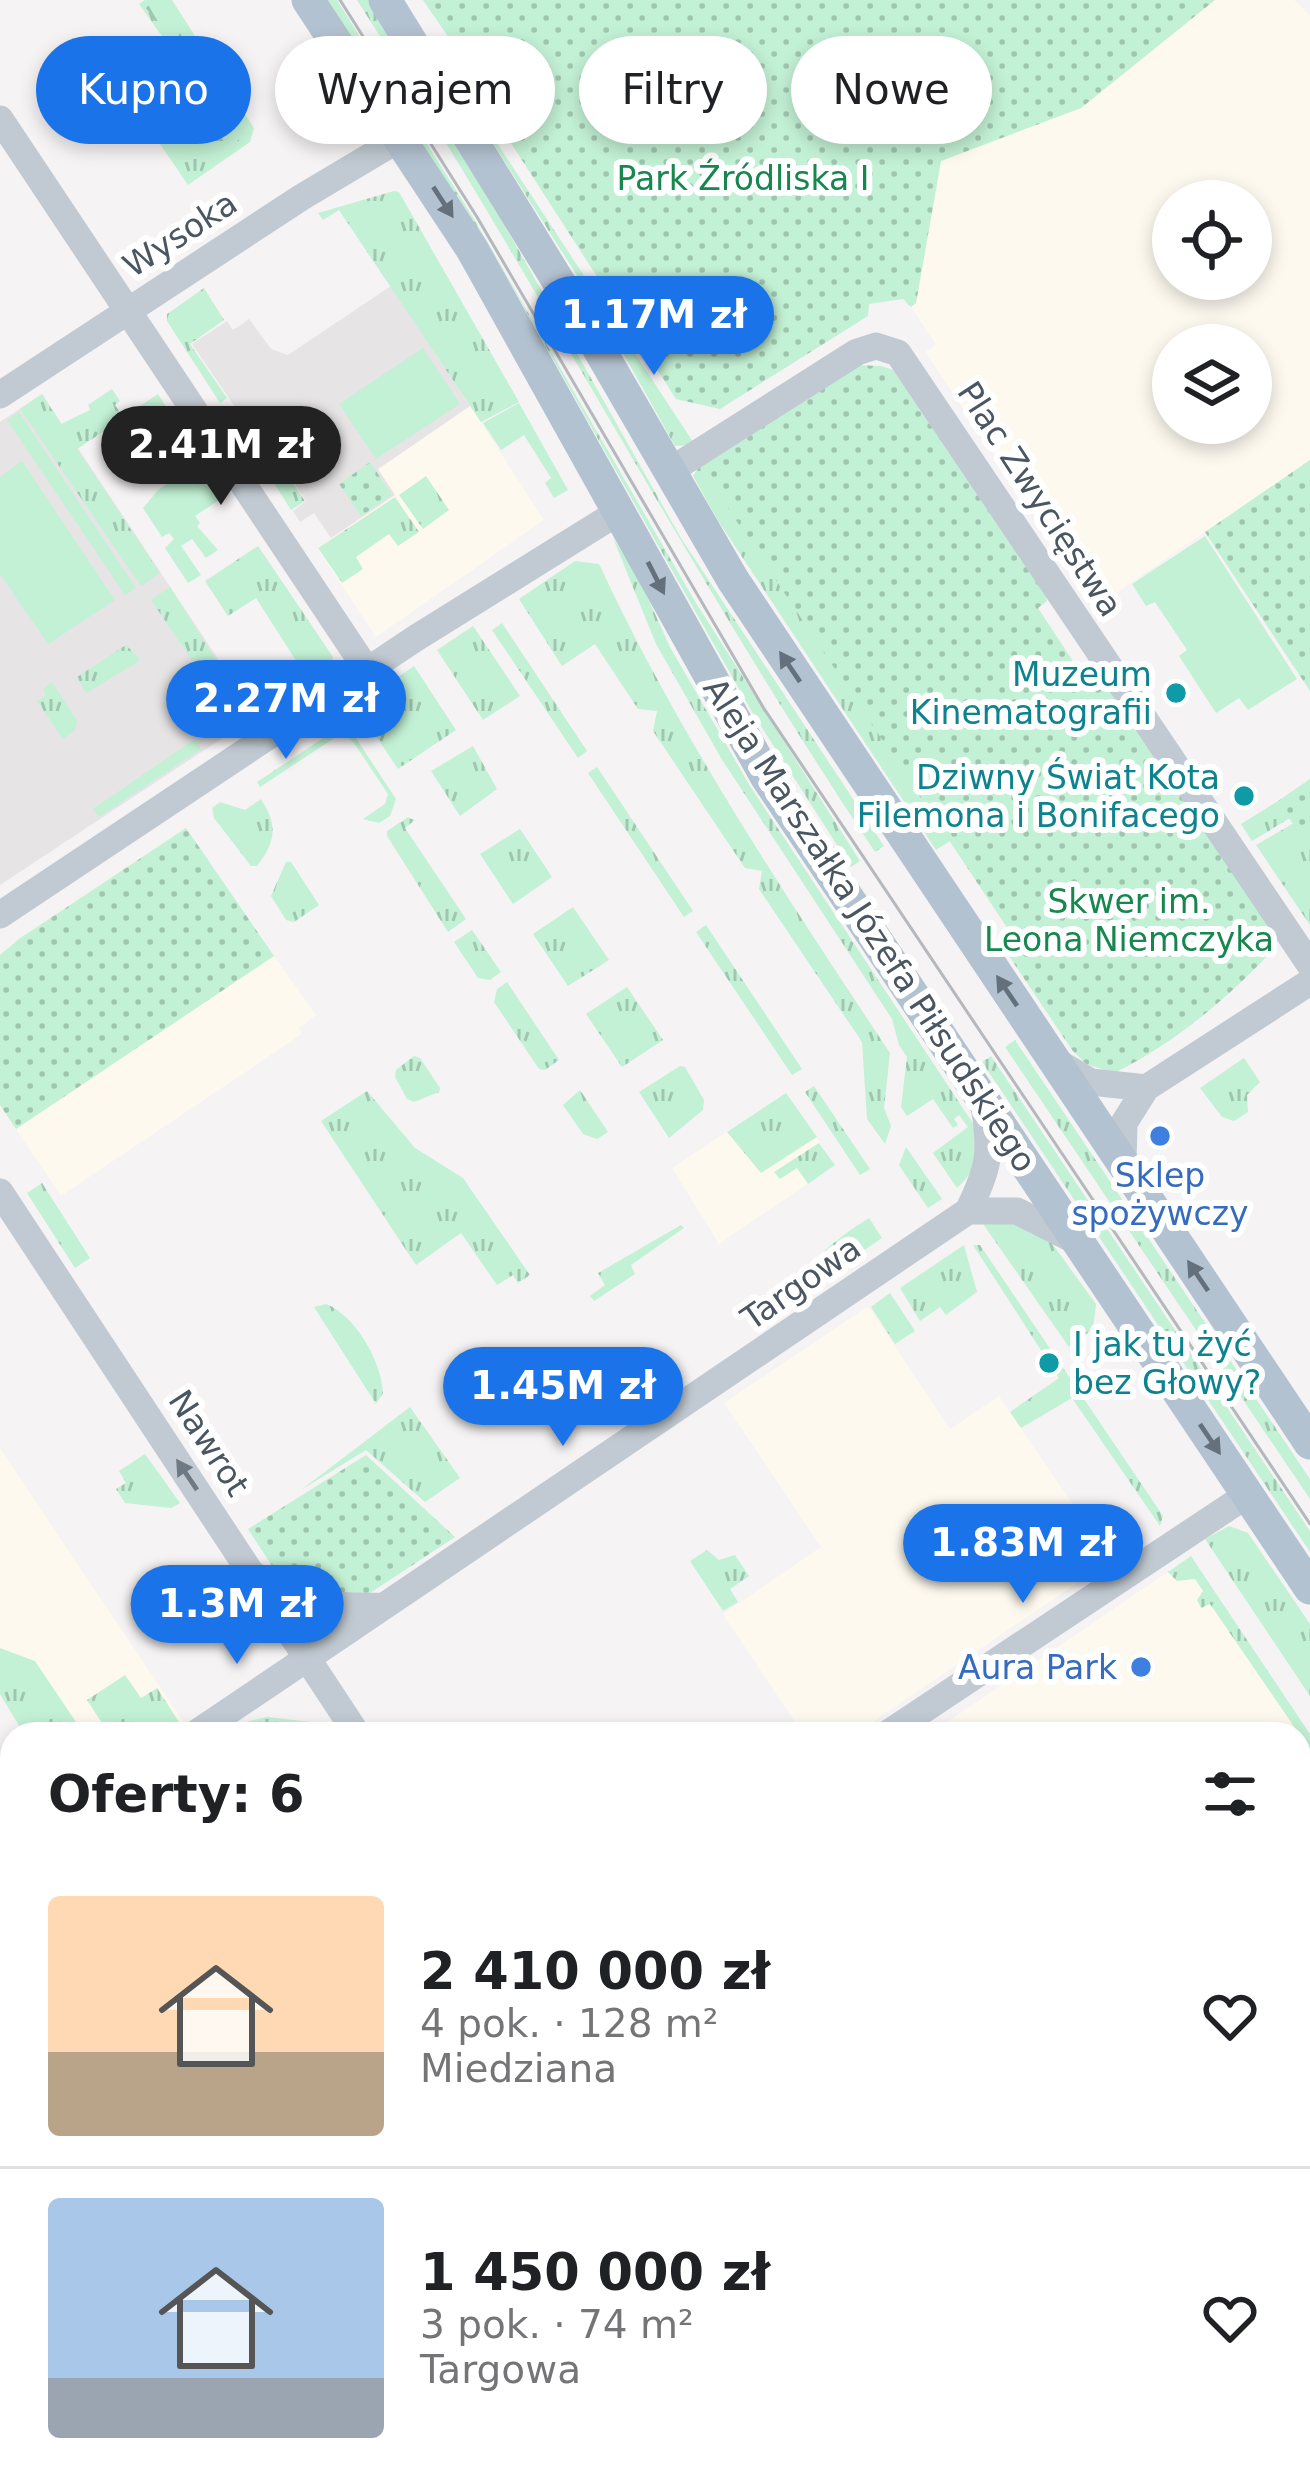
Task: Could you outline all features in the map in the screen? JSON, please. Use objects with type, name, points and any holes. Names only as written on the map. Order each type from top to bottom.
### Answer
[{"type":"main road","name":"Aleja Marszałka Józefa Piłsudskiego","points":[[308,0],[332,36]]},
{"type":"main road","points":[[386,0],[766,632],[1310,1442]]},
{"type":"main road","name":"Aleja Marszałka Józefa Piłsudskiego","points":[[404,144],[472,249],[766,776],[1310,1588]]},
{"type":"street","points":[[0,118],[367,670]]},
{"type":"street","name":"Wysoka","points":[[0,395],[391,144]]},
{"type":"street","name":"Plac Zwycięstwa","points":[[668,472],[857,352],[876,346],[898,353],[1310,965]]},
{"type":"street","points":[[0,915],[367,670],[620,511]]},
{"type":"street","points":[[1124,1164],[1124,1123],[1145,1088],[1310,982]]},
{"type":"street","points":[[1052,1059],[1091,1082],[1145,1088]]},
{"type":"street","points":[[983,1102],[990,1160],[968,1211],[1016,1211],[1078,1242]]},
{"type":"street","name":"Nawrot","points":[[0,1192],[348,1722]]},
{"type":"street","name":"Targowa","points":[[212,1722],[968,1211]]},
{"type":"street","points":[[905,1722],[1247,1495]]},
{"type":"street","points":[[251,1573],[285,1594],[317,1604],[385,1606]]},
{"type":"shaded area","points":[[1215,0],[1294,0],[1310,15],[1310,460],[1097,606],[925,352],[936,345],[911,307],[916,303],[941,161],[1081,108]]},
{"type":"shaded area","points":[[391,286],[470,406],[378,469],[395,495],[331,538],[314,513],[300,522],[293,511],[306,501],[254,423],[248,426],[192,344],[227,321],[233,330],[249,319],[271,349],[288,355]]},
{"type":"shaded area","points":[[42,394],[256,716],[0,885],[0,422]]},
{"type":"shaded area","points":[[470,406],[544,520],[376,637],[317,548],[394,496],[377,470]]},
{"type":"shaded area","points":[[274,956],[316,1015],[299,1028],[302,1034],[61,1196],[16,1129]]},
{"type":"shaded area","points":[[786,1093],[835,1165],[719,1244],[672,1168]]},
{"type":"shaded area","points":[[868,1306],[950,1429],[999,1396],[1111,1560],[873,1722],[795,1722],[723,1614],[821,1547],[724,1403]]},
{"type":"shaded area","points":[[0,1448],[183,1722],[42,1722],[0,1660]]},
{"type":"shaded area","points":[[1191,1556],[1301,1722],[947,1722]]},
{"type":"green space","points":[[153,0],[169,0],[192,36],[166,36],[146,8]]},
{"type":"green space","points":[[172,0],[195,36],[162,36],[139,4]]},
{"type":"green space","points":[[326,0],[337,0],[360,36],[350,36]]},
{"type":"green space","points":[[357,0],[369,0],[391,36],[379,36]]},
{"type":"green space","name":"Park Źródliska I","points":[[423,0],[1215,0],[1081,108],[992,142],[992,36],[791,36],[791,144],[986,144],[941,161],[916,303],[911,307],[903,299],[869,304],[868,316],[720,409],[676,399],[512,144],[555,144],[555,36],[448,36]]},
{"type":"green space","points":[[160,144],[247,144],[188,185]]},
{"type":"green space","points":[[189,144],[233,144],[213,158],[197,156]]},
{"type":"green space","points":[[421,144],[427,144],[474,219],[696,603],[860,861],[851,867],[752,712],[497,260]]},
{"type":"green space","points":[[446,144],[456,144],[491,201],[681,538],[884,846],[875,852],[741,641]]},
{"type":"green space","points":[[493,144],[695,445],[675,446],[599,310]]},
{"type":"green space","points":[[399,192],[519,402],[481,422],[339,210],[323,220],[318,213]]},
{"type":"green space","points":[[204,288],[224,320],[190,344],[227,398],[220,403],[167,321],[167,314]]},
{"type":"green space","points":[[423,348],[460,404],[376,459],[339,404]]},
{"type":"green space","name":"Skwer im. Leona Niemczyka","points":[[857,365],[901,372],[1044,585],[1047,601],[1038,608],[1082,675],[1106,680],[1272,929],[1271,952],[1236,987],[1178,1035],[1114,1073],[1086,1064],[1072,1050],[1005,950],[1016,941],[700,466]]},
{"type":"green space","points":[[112,389],[124,418],[77,449],[160,573],[141,586],[20,409],[42,394],[61,424],[90,410],[88,405]]},
{"type":"green space","points":[[158,394],[168,410],[165,418],[145,431],[149,438],[120,458],[103,431]]},
{"type":"green space","points":[[519,403],[568,490],[554,498],[545,483],[551,478],[524,435],[501,450],[483,423]]},
{"type":"green space","points":[[19,412],[136,588],[125,595],[7,420]]},
{"type":"green space","points":[[258,431],[305,501],[291,510],[265,469],[253,436]]},
{"type":"green space","points":[[704,459],[958,836],[936,850],[717,519],[693,476]]},
{"type":"green space","points":[[202,460],[225,496],[195,516],[197,526],[218,550],[206,558],[192,539],[181,546],[201,575],[188,583],[165,548],[174,539],[169,533],[162,537],[143,508],[158,490]]},
{"type":"green space","points":[[1310,460],[1310,691],[1205,532]]},
{"type":"green space","points":[[22,461],[115,600],[48,644],[0,574],[0,477]]},
{"type":"green space","points":[[370,462],[392,495],[361,516],[339,484]]},
{"type":"green space","points":[[426,476],[449,510],[423,529],[399,495]]},
{"type":"green space","points":[[395,497],[419,532],[398,546],[389,534],[356,557],[363,569],[342,583],[318,548]]},
{"type":"green space","points":[[1205,536],[1297,679],[1248,710],[1239,698],[1216,713],[1179,656],[1187,650],[1155,602],[1146,606],[1132,584]]},
{"type":"green space","points":[[613,538],[637,574],[670,647],[750,786],[972,1122],[976,1157],[957,1188],[933,1153],[968,1127],[959,1115],[953,1128],[933,1099],[907,1116],[901,1107],[907,1057],[892,1019],[721,758],[656,644]]},
{"type":"green space","points":[[258,546],[333,657],[330,667],[309,681],[256,598],[228,616],[205,581]]},
{"type":"green space","points":[[575,561],[599,564],[699,753],[890,1053],[884,1108],[891,1126],[885,1144],[867,1119],[862,1042],[759,889],[762,871],[745,868],[653,731],[657,711],[638,709],[595,644],[562,666],[519,599]]},
{"type":"green space","points":[[170,587],[217,661],[200,672],[151,600]]},
{"type":"green space","points":[[502,623],[587,751],[578,758],[492,630]]},
{"type":"green space","points":[[473,626],[520,696],[483,720],[437,650]]},
{"type":"green space","points":[[126,645],[138,662],[86,693],[77,677]]},
{"type":"green space","points":[[414,666],[456,730],[398,769],[374,733],[365,709],[371,696]]},
{"type":"green space","points":[[52,682],[77,721],[75,730],[63,739],[37,701]]},
{"type":"green space","points":[[346,723],[396,799],[390,816],[379,823],[363,819],[385,804],[388,794],[342,733],[260,787],[257,782]]},
{"type":"green space","points":[[195,739],[201,749],[99,817],[93,809]]},
{"type":"green space","points":[[473,746],[497,789],[460,816],[431,771]]},
{"type":"green space","points":[[597,767],[693,911],[684,917],[588,773]]},
{"type":"green space","points":[[1310,779],[1310,850],[1278,801]]},
{"type":"green space","points":[[261,799],[270,817],[271,841],[257,866],[251,866],[214,818],[212,808],[220,802],[245,810]]},
{"type":"green space","points":[[1278,801],[1290,818],[1252,841],[1241,824]]},
{"type":"green space","points":[[408,817],[415,820],[405,828],[466,919],[448,932],[387,836],[387,831]]},
{"type":"green space","points":[[1294,823],[1310,850],[1310,925],[1256,845]]},
{"type":"green space","points":[[186,828],[274,956],[16,1129],[0,1105],[0,955]]},
{"type":"green space","points":[[520,829],[552,877],[513,904],[480,854]]},
{"type":"green space","points":[[286,862],[291,862],[319,905],[294,922],[286,920],[271,896]]},
{"type":"green space","points":[[573,907],[609,960],[568,986],[533,934]]},
{"type":"green space","points":[[706,925],[802,1069],[792,1075],[696,932]]},
{"type":"green space","points":[[472,930],[501,972],[490,980],[478,978],[454,942]]},
{"type":"green space","points":[[507,982],[559,1060],[545,1070],[539,1069],[494,1002],[497,989]]},
{"type":"green space","points":[[627,987],[663,1040],[622,1067],[586,1014]]},
{"type":"green space","points":[[1015,1040],[1310,1479],[1310,1499],[1005,1047]]},
{"type":"green space","points":[[414,1056],[440,1088],[414,1102],[407,1099],[395,1077],[396,1070]]},
{"type":"green space","points":[[991,1056],[1310,1531],[1310,1552],[982,1062]]},
{"type":"green space","points":[[1244,1058],[1260,1082],[1247,1095],[1248,1112],[1234,1121],[1222,1117],[1200,1088]]},
{"type":"green space","points":[[680,1066],[704,1100],[703,1110],[669,1138],[639,1092]]},
{"type":"green space","points":[[814,1086],[870,1169],[860,1175],[805,1092]]},
{"type":"green space","points":[[580,1090],[608,1132],[597,1139],[583,1134],[563,1105]]},
{"type":"green space","points":[[367,1091],[415,1148],[463,1178],[530,1275],[518,1283],[513,1275],[497,1285],[461,1233],[416,1265],[321,1121]]},
{"type":"green space","points":[[786,1093],[817,1137],[761,1173],[727,1132]]},
{"type":"green space","points":[[819,1143],[835,1165],[808,1184],[797,1168],[780,1179],[774,1172]]},
{"type":"green space","points":[[906,1147],[942,1199],[928,1208],[899,1165]]},
{"type":"green space","points":[[42,1183],[90,1258],[75,1268],[27,1193]]},
{"type":"green space","points":[[869,1218],[882,1238],[788,1303],[821,1254]]},
{"type":"green space","points":[[1012,1221],[1051,1242],[1096,1304],[1093,1329],[1069,1347],[983,1224]]},
{"type":"green space","points":[[681,1225],[684,1228],[631,1265],[635,1274],[594,1301],[590,1296],[605,1285],[598,1273]]},
{"type":"green space","points":[[964,1245],[977,1292],[946,1315],[940,1307],[920,1321],[900,1288]]},
{"type":"green space","points":[[973,1245],[980,1245],[1163,1516],[1160,1526],[1072,1398],[1021,1428],[1010,1412],[1059,1378]]},
{"type":"green space","points":[[890,1293],[915,1331],[895,1344],[871,1307]]},
{"type":"green space","points":[[326,1304],[347,1318],[372,1354],[383,1393],[376,1404],[314,1307]]},
{"type":"green space","points":[[410,1407],[460,1478],[425,1502],[366,1450],[301,1490]]},
{"type":"green space","points":[[145,1454],[180,1503],[171,1508],[125,1503],[116,1489],[126,1483],[119,1471]]},
{"type":"green space","points":[[366,1455],[455,1537],[361,1599],[282,1581],[248,1529]]},
{"type":"green space","points":[[1229,1526],[1248,1533],[1310,1624],[1310,1696],[1205,1539]]},
{"type":"green space","points":[[707,1550],[719,1560],[735,1555],[749,1576],[730,1589],[738,1602],[723,1611],[690,1561]]},
{"type":"green space","points":[[1191,1556],[1302,1722],[1291,1722],[1210,1604],[1201,1608],[1197,1600],[1203,1591],[1195,1579],[1177,1581],[1168,1572]]},
{"type":"green space","points":[[0,1648],[35,1661],[76,1722],[17,1722],[0,1694]]},
{"type":"green space","points":[[125,1675],[141,1698],[157,1688],[179,1722],[101,1722],[87,1700]]},
{"type":"green space","points":[[267,1717],[311,1722],[248,1722]]},
{"type":"tram line","points":[[340,0],[477,217],[763,707],[1310,1524]]},
{"type":"place","name":"Muzeum Kinematografii","points":[[1176,693]]},
{"type":"place","name":"Dziwny Świat Kota Filemona i Bonifacego","points":[[1244,796]]},
{"type":"place","name":"Sklep spożywczy","points":[[1160,1136]]},
{"type":"place","name":"I jak tu żyć bez Głowy?","points":[[1049,1363]]},
{"type":"place","name":"Aura Park","points":[[1141,1667]]}]
